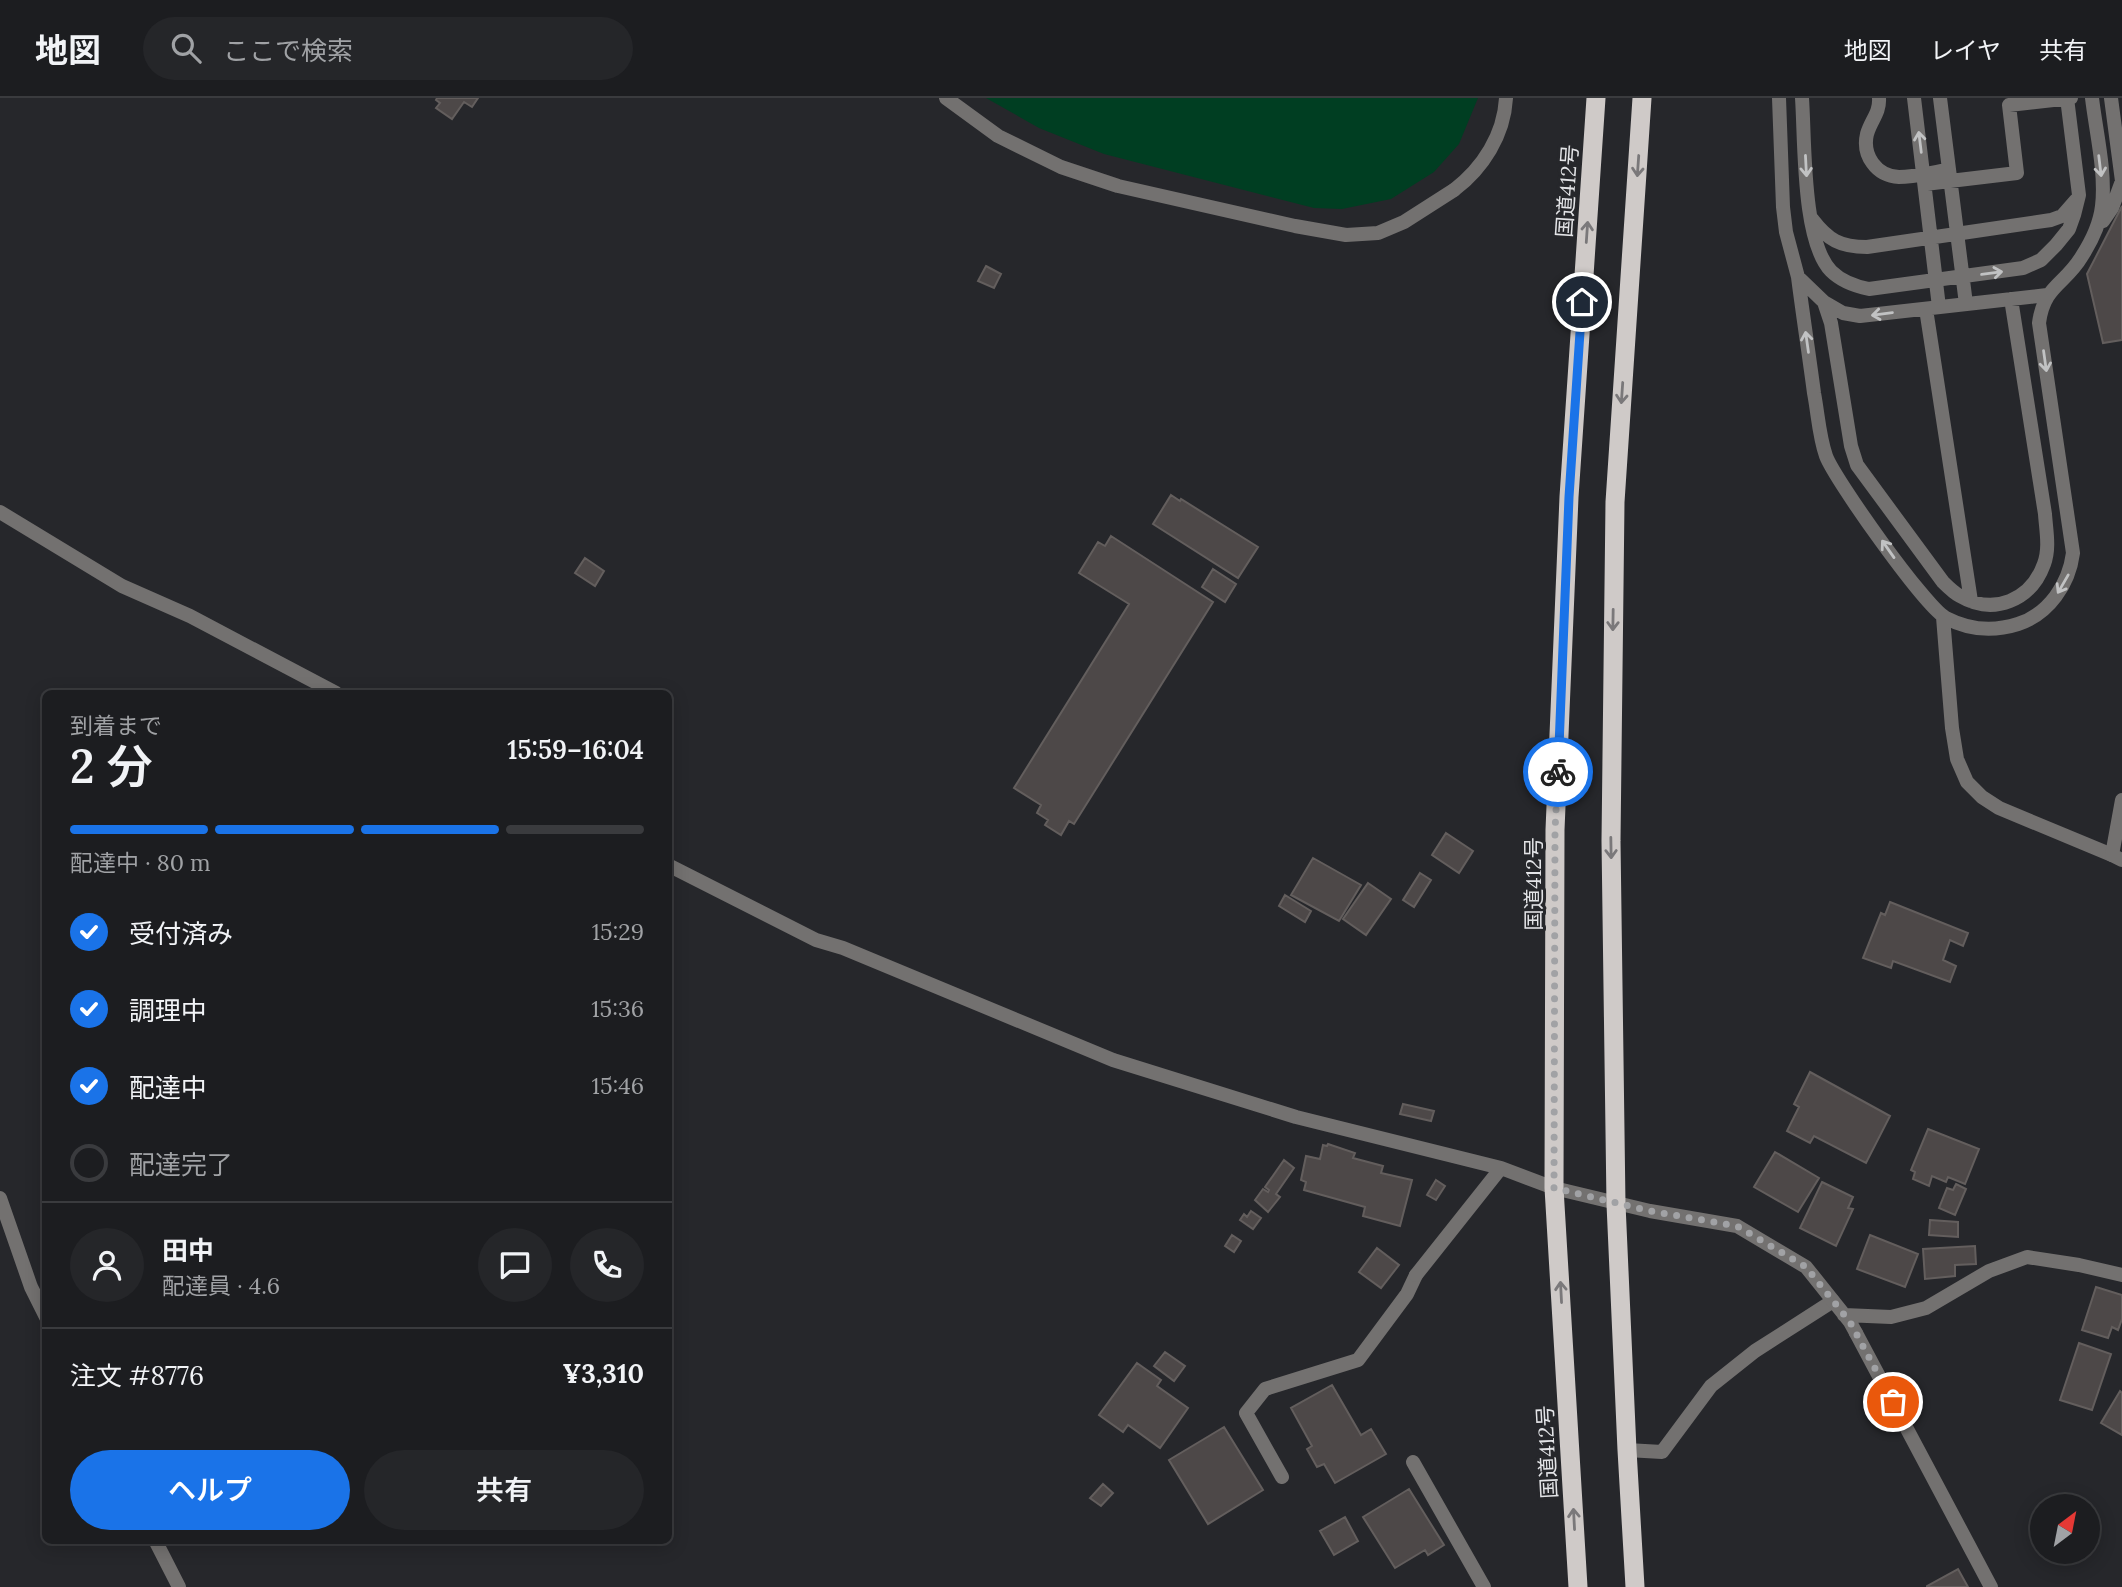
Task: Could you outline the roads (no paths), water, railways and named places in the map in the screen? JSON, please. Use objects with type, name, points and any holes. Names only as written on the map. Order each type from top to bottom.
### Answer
[{"type":"highway","name":"国道412号","points":[[1578,1587],[1554,1188],[1555,830],[1569,497],[1596,98]]},
{"type":"highway","points":[[1635,1587],[1616,1203],[1611,841],[1615,502],[1642,98]]},
{"type":"street","points":[[946,98],[998,136],[1060,167],[1118,186],[1346,235],[1378,233],[1404,222],[1466,181],[1495,142],[1505,118],[1506,98]]},
{"type":"street","points":[[1780,98],[1786,232],[1798,277],[1821,437],[1831,468],[1907,576],[1943,617],[1985,630],[2026,621],[2045,608],[2059,592],[2071,570],[2073,553],[2039,323],[2041,307],[2047,295],[2081,258],[2112,208],[2122,181],[2111,98]]},
{"type":"street","points":[[1802,98],[1809,215],[1817,248],[1829,269],[1848,283],[1869,289],[2023,268],[2041,260],[2069,229],[2079,195],[2068,98],[2009,105],[2017,173],[1924,179],[1889,175],[1880,171],[1870,161],[1866,143],[1869,129],[1879,109],[1879,98]]},
{"type":"street","points":[[1914,98],[1936,280],[1932,308],[1971,601]]},
{"type":"street","points":[[1940,98],[1966,304]]},
{"type":"street","points":[[2092,98],[2103,185],[2102,208],[2094,234]]},
{"type":"street","points":[[1809,215],[1820,230],[1836,243],[1851,247],[2051,220],[2062,216],[2079,195]]},
{"type":"street","points":[[1798,277],[1824,302],[1843,313],[1860,316],[2047,295]]},
{"type":"street","points":[[1824,302],[1831,323],[1851,446],[1857,465],[1943,582],[1958,596],[1978,604],[2002,605],[2022,596],[2035,580],[2044,564],[2047,549],[2045,514],[2011,299]]},
{"type":"street","points":[[0,512],[122,586],[190,616],[330,690]]},
{"type":"street","points":[[1943,617],[1952,729],[1957,759],[1967,782],[1999,808],[2117,858],[2122,800]]},
{"type":"street","points":[[672,867],[816,940],[843,948],[1113,1060],[1296,1117],[1501,1168],[1554,1188],[1737,1226],[1806,1267],[1844,1315],[1991,1587]]},
{"type":"street","points":[[1282,1477],[1247,1413],[1265,1389],[1358,1360],[1407,1294],[1416,1275],[1501,1168]]},
{"type":"street","points":[[0,1198],[31,1287],[42,1309]]},
{"type":"street","points":[[1844,1315],[1891,1317],[1926,1308],[1989,1271],[2027,1257],[2122,1275]]},
{"type":"street","points":[[1627,1450],[1662,1452],[1711,1386],[1755,1351],[1833,1301]]},
{"type":"street","points":[[1413,1462],[1484,1587]]},
{"type":"street","points":[[157,1544],[179,1587]]}]
